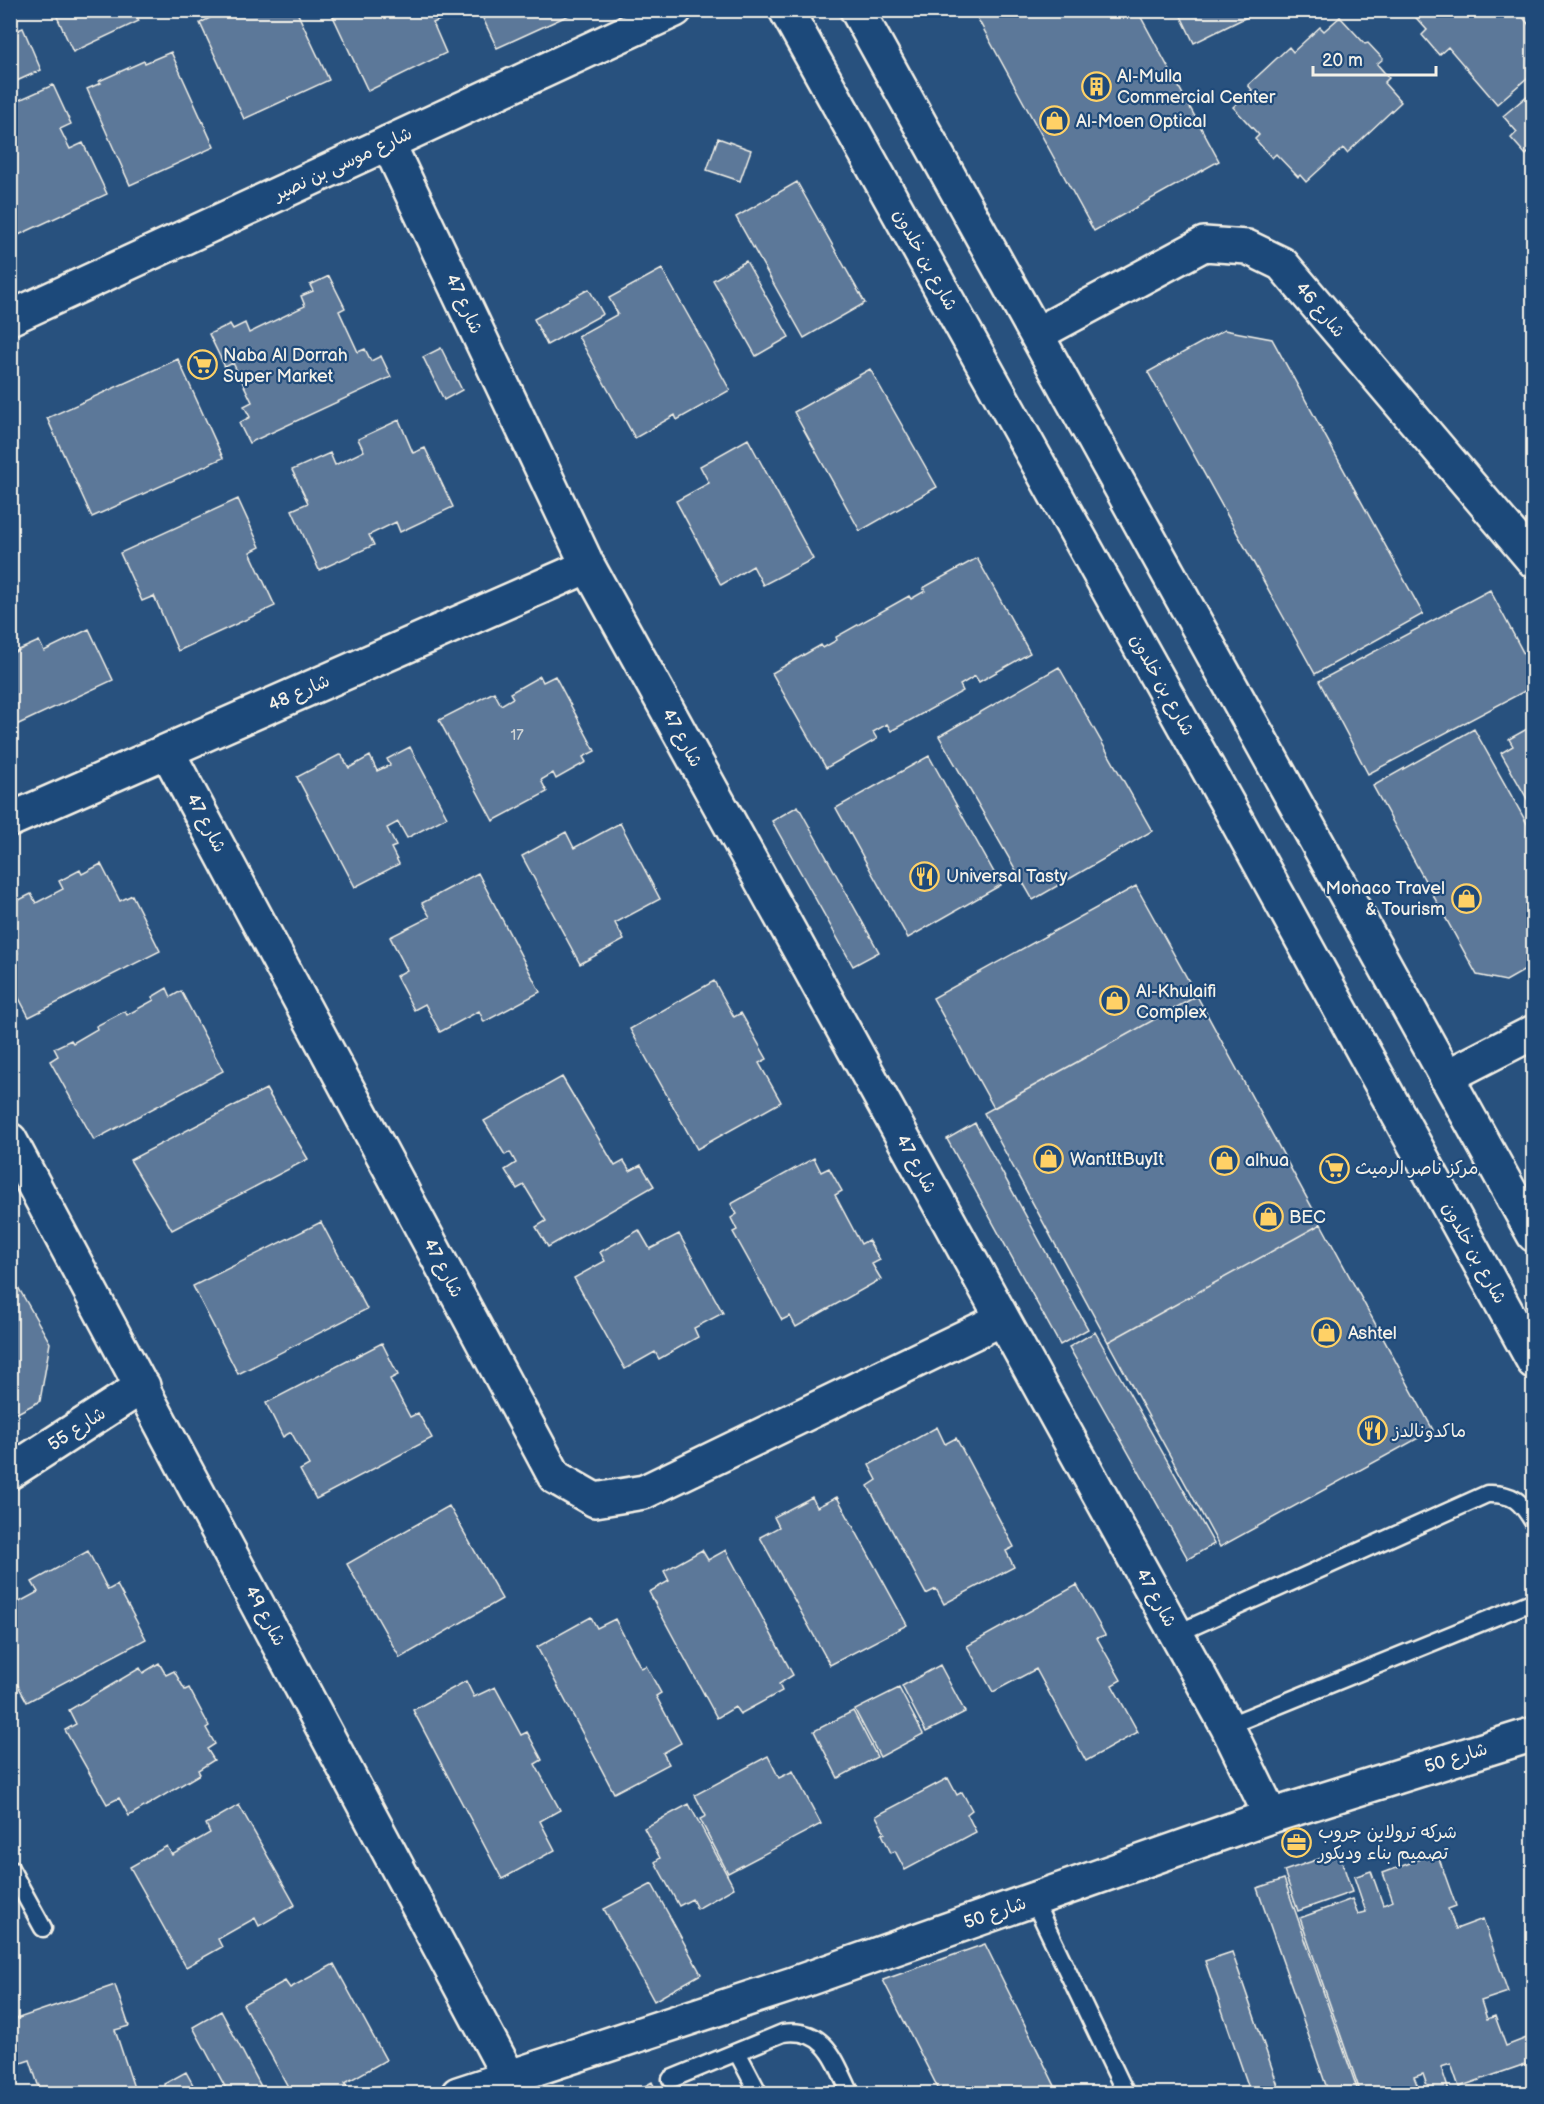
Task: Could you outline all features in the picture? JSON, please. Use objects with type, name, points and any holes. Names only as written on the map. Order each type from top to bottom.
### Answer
[{"type":"street","name":"شارع موسى بن نصير","points":[[10,318],[675,10]]},
{"type":"street","name":"شارع بن خلدون","points":[[786,10],[1232,812],[1533,1362]]},
{"type":"street","points":[[857,10],[1533,1235]]},
{"type":"street","name":"شارع 47","points":[[388,143],[588,566],[1227,1726],[1271,1816]]},
{"type":"street","name":"شارع 46","points":[[1037,334],[1204,244],[1247,247],[1282,264],[1533,561]]},
{"type":"street","name":"شارع 48","points":[[10,820],[588,566]]},
{"type":"street","name":"شارع 47","points":[[168,751],[555,1477],[596,1500],[644,1492],[1002,1319]]},
{"type":"street","points":[[1446,1077],[1533,1032]]},
{"type":"street","name":"شارع 49","points":[[10,1140],[514,2085]]},
{"type":"street","name":"شارع 55","points":[[10,1472],[143,1386]]},
{"type":"street","name":"شارع 50","points":[[458,2094],[514,2085],[1271,1816],[1533,1734]]},
{"type":"lane","points":[[1176,1634],[1487,1494],[1501,1493],[1514,1498],[1524,1507],[1533,1523]]},
{"type":"lane","points":[[1227,1726],[1533,1601]]},
{"type":"lane","points":[[10,1868],[43,1928]]},
{"type":"lane","points":[[1033,1899],[1126,2094]]},
{"type":"lane","points":[[671,2079],[783,2033],[796,2031],[810,2034],[830,2051],[851,2094]]},
{"type":"lane","points":[[737,2052],[759,2094]]},
{"type":"building","points":[[54,10],[134,10],[139,21],[73,52]]},
{"type":"building","points":[[225,10],[296,10],[329,80],[244,119],[200,23]]},
{"type":"building","points":[[330,10],[441,10],[444,18],[433,23],[446,53],[368,91]]},
{"type":"building","points":[[479,10],[580,10],[497,48]]},
{"type":"building","name":"Al-Mulla Commercial Center","points":[[973,10],[1137,10],[1219,161],[1094,231]]},
{"type":"building","points":[[1178,10],[1261,10],[1194,43]]},
{"type":"building","points":[[1409,10],[1517,10],[1534,31],[1534,72],[1497,104],[1448,47],[1439,55],[1422,35],[1427,30]]},
{"type":"building","points":[[1340,17],[1365,44],[1368,43],[1383,59],[1377,64],[1389,78],[1384,83],[1401,102],[1347,153],[1343,148],[1306,182],[1300,175],[1298,177],[1276,154],[1272,158],[1255,139],[1259,135],[1233,107],[1252,90],[1248,85],[1289,47],[1293,52],[1320,27],[1324,31]]},
{"type":"building","points":[[23,28],[41,70],[10,84],[10,33]]},
{"type":"building","points":[[171,52],[214,147],[130,185],[87,89],[101,83],[99,81],[144,61],[145,63]]},
{"type":"building","points":[[53,85],[71,124],[60,129],[70,149],[83,143],[107,194],[12,238],[10,104]]},
{"type":"building","points":[[1534,90],[1534,158],[1529,152],[1526,155],[1511,138],[1517,132],[1503,116]]},
{"type":"building","points":[[718,138],[751,150],[740,181],[707,170]]},
{"type":"building","points":[[797,182],[865,303],[804,338],[736,217]]},
{"type":"building","points":[[746,261],[789,337],[756,356],[713,280]]},
{"type":"building","points":[[662,269],[730,390],[677,420],[675,415],[635,438],[578,336],[618,314],[609,298]]},
{"type":"building","points":[[329,276],[345,308],[339,311],[358,352],[365,349],[371,361],[381,356],[391,377],[249,443],[239,423],[250,417],[244,406],[252,402],[233,363],[225,367],[209,334],[230,324],[233,329],[245,323],[249,333],[305,306],[301,296],[313,291],[310,285]]},
{"type":"building","points":[[589,289],[603,314],[547,345],[534,319]]},
{"type":"building","points":[[1224,330],[1272,339],[1423,614],[1315,674],[1148,372]]},
{"type":"building","points":[[441,348],[462,390],[444,400],[423,357]]},
{"type":"building","points":[[178,359],[223,458],[92,517],[47,418]]},
{"type":"building","points":[[870,369],[937,487],[860,531],[794,412]]},
{"type":"building","points":[[399,420],[413,453],[425,448],[453,507],[400,532],[396,522],[369,535],[374,545],[319,570],[292,510],[308,503],[292,470],[330,453],[335,465],[364,451],[358,439]]},
{"type":"building","points":[[748,439],[813,559],[763,585],[753,566],[721,585],[676,501],[709,483],[700,466]]},
{"type":"building","points":[[238,499],[260,547],[250,552],[275,606],[178,651],[154,596],[142,601],[120,553]]},
{"type":"building","points":[[977,558],[1030,653],[979,682],[975,676],[960,685],[963,691],[891,731],[887,724],[873,732],[877,739],[826,768],[772,673],[821,645],[823,648],[837,640],[836,637],[909,596],[911,599],[925,591],[923,588]]},
{"type":"building","points":[[1490,590],[1534,673],[1534,686],[1368,774],[1319,681]]},
{"type":"building","points":[[89,629],[113,680],[10,728],[10,654],[39,641],[44,651]]},
{"type":"building","points":[[1059,667],[1152,831],[1033,900],[939,736]]},
{"type":"building","points":[[540,676],[543,682],[555,676],[595,751],[583,757],[586,762],[556,779],[553,773],[541,780],[547,792],[493,821],[439,720],[494,692],[501,705],[513,698],[510,693]]},
{"type":"building","points":[[1534,725],[1534,811],[1501,753],[1513,746],[1509,739]]},
{"type":"building","points":[[1474,729],[1534,836],[1534,965],[1506,981],[1477,975],[1373,786]]},
{"type":"building","points":[[410,747],[447,817],[407,838],[398,822],[387,828],[396,846],[391,848],[399,864],[355,887],[297,777],[341,754],[349,768],[370,756],[377,771],[390,765],[387,759]]},
{"type":"building","points":[[929,756],[1001,885],[908,938],[836,808]]},
{"type":"building","points":[[798,806],[879,952],[853,966],[772,821]]},
{"type":"building","points":[[620,823],[660,899],[615,923],[624,940],[580,964],[522,856],[566,832],[574,848]]},
{"type":"building","points":[[101,864],[120,901],[132,895],[160,951],[29,1017],[10,981],[10,957],[18,953],[10,938],[10,912],[14,910],[11,904],[31,894],[36,903],[63,889],[59,881],[80,870],[82,874]]},
{"type":"building","points":[[478,873],[540,992],[484,1022],[479,1011],[440,1032],[425,1004],[414,1010],[396,976],[407,970],[390,937],[430,917],[422,903]]},
{"type":"building","points":[[1136,886],[1197,996],[994,1108],[933,998]]},
{"type":"building","points":[[714,981],[734,1017],[741,1013],[767,1059],[759,1063],[781,1102],[697,1149],[630,1029]]},
{"type":"building","points":[[167,988],[171,997],[181,991],[223,1071],[94,1140],[50,1061],[58,1056],[54,1048],[71,1040],[73,1043],[97,1029],[96,1026],[125,1011],[127,1015],[154,1000],[152,997]]},
{"type":"building","points":[[1197,996],[1321,1224],[1108,1342],[984,1113]]},
{"type":"building","points":[[562,1077],[615,1166],[624,1161],[630,1171],[641,1165],[654,1186],[548,1247],[536,1227],[546,1221],[524,1185],[517,1189],[505,1170],[516,1163],[510,1152],[505,1155],[484,1121]]},
{"type":"building","points":[[266,1089],[308,1159],[172,1230],[130,1160]]},
{"type":"building","points":[[975,1123],[1088,1329],[1060,1345],[947,1139]]},
{"type":"building","points":[[814,1158],[821,1172],[829,1168],[842,1191],[835,1195],[861,1244],[868,1240],[880,1260],[872,1264],[881,1279],[796,1327],[790,1316],[782,1320],[733,1232],[737,1230],[731,1218],[737,1214],[731,1204]]},
{"type":"building","points":[[321,1222],[367,1309],[238,1374],[193,1286]]},
{"type":"building","points":[[1321,1224],[1433,1430],[1220,1547],[1108,1342]]},
{"type":"building","points":[[639,1230],[650,1249],[679,1234],[723,1313],[694,1328],[698,1337],[659,1359],[655,1352],[625,1369],[574,1278],[605,1261],[600,1252]]},
{"type":"building","points":[[10,1273],[50,1343],[40,1401],[10,1417]]},
{"type":"building","points":[[1095,1332],[1214,1544],[1188,1559],[1069,1347]]},
{"type":"building","points":[[382,1343],[398,1375],[390,1379],[410,1417],[418,1413],[432,1438],[316,1499],[300,1470],[309,1465],[291,1432],[283,1437],[266,1403]]},
{"type":"building","points":[[937,1427],[945,1444],[956,1438],[1014,1547],[1006,1551],[1014,1567],[944,1604],[936,1589],[926,1594],[868,1486],[877,1480],[869,1465]]},
{"type":"building","points":[[812,1497],[817,1507],[837,1497],[907,1625],[830,1665],[760,1537],[779,1527],[774,1517]]},
{"type":"building","points":[[449,1506],[502,1599],[400,1658],[347,1564]]},
{"type":"building","points":[[702,1550],[708,1560],[726,1550],[793,1675],[779,1684],[782,1691],[740,1714],[735,1707],[717,1718],[649,1592],[669,1581],[664,1571]]},
{"type":"building","points":[[88,1551],[108,1590],[117,1585],[146,1639],[27,1702],[10,1671],[10,1607],[38,1592],[32,1582]]},
{"type":"building","points":[[1077,1585],[1105,1635],[1097,1638],[1121,1680],[1112,1685],[1138,1732],[1086,1761],[1036,1669],[993,1692],[967,1646]]},
{"type":"building","points":[[591,1617],[597,1628],[615,1619],[641,1668],[646,1666],[661,1693],[656,1696],[681,1743],[663,1753],[669,1764],[614,1793],[537,1647]]},
{"type":"building","points":[[159,1663],[166,1675],[174,1671],[185,1690],[189,1688],[209,1726],[206,1728],[215,1744],[207,1749],[214,1760],[198,1770],[200,1774],[129,1816],[119,1798],[107,1804],[65,1730],[76,1724],[69,1710],[140,1668],[143,1673]]},
{"type":"building","points":[[940,1665],[965,1712],[926,1732],[902,1686]]},
{"type":"building","points":[[466,1681],[474,1697],[495,1687],[521,1735],[527,1732],[542,1760],[535,1764],[560,1810],[540,1821],[555,1850],[502,1879],[413,1710]]},
{"type":"building","points":[[899,1688],[923,1734],[880,1757],[855,1710]]},
{"type":"building","points":[[853,1711],[877,1757],[838,1778],[814,1731]]},
{"type":"building","points":[[768,1756],[779,1778],[793,1771],[821,1824],[728,1873],[700,1819],[706,1816],[695,1795]]},
{"type":"building","points":[[948,1778],[957,1795],[962,1792],[972,1810],[967,1814],[976,1832],[905,1870],[895,1851],[891,1853],[882,1834],[885,1833],[876,1816]]},
{"type":"building","points":[[689,1804],[734,1888],[697,1909],[692,1899],[679,1906],[655,1862],[660,1858],[644,1828]]},
{"type":"building","points":[[239,1805],[295,1905],[259,1926],[255,1918],[218,1939],[222,1947],[186,1967],[130,1867],[167,1846],[172,1855],[210,1833],[206,1824]]},
{"type":"building","points":[[1339,1852],[1352,1892],[1298,1911],[1284,1871]]},
{"type":"building","points":[[1437,1853],[1456,1906],[1448,1909],[1456,1929],[1483,1919],[1508,1992],[1481,2001],[1487,2019],[1495,2016],[1506,2046],[1529,2037],[1534,2052],[1534,2061],[1459,2087],[1451,2064],[1441,2067],[1450,2094],[1430,2094],[1423,2074],[1414,2077],[1418,2087],[1399,2094],[1361,2094],[1300,1918],[1352,1899],[1358,1914],[1366,1912],[1354,1877],[1371,1871],[1383,1905],[1393,1901],[1383,1873]]},
{"type":"building","points":[[1284,1879],[1359,2094],[1329,2094],[1257,1888]]},
{"type":"building","points":[[652,1884],[701,1974],[654,2001],[604,1909]]},
{"type":"building","points":[[985,1944],[1059,2094],[941,2094],[883,1980]]},
{"type":"building","points":[[1232,1952],[1281,2094],[1251,2094],[1205,1961]]},
{"type":"building","points":[[334,1964],[386,2060],[345,2083],[348,2089],[339,2094],[292,2094],[243,2004],[285,1981],[290,1988]]},
{"type":"building","points":[[115,1985],[129,2026],[115,2030],[136,2094],[41,2094],[30,2060],[15,2065],[10,2051],[10,2021]]},
{"type":"building","points":[[221,2011],[265,2094],[229,2094],[193,2027]]},
{"type":"building","points":[[186,2072],[198,2094],[169,2094],[164,2084]]},
{"type":"building","points":[[652,2082],[658,2094],[631,2094]]},
{"type":"place","name":"Al-Mulla Commercial Center","points":[[1096,86]]},
{"type":"place","name":"Al-Moen Optical","points":[[1055,121]]},
{"type":"place","name":"Naba Al Dorrah Super Market","points":[[202,365]]},
{"type":"place","name":"Universal Tasty","points":[[925,876]]},
{"type":"place","name":"Monaco Travel & Tourism","points":[[1466,898]]},
{"type":"place","name":"Al-Khulaifi Complex","points":[[1115,1001]]},
{"type":"place","name":"WantItBuyIt","points":[[1049,1159]]},
{"type":"place","name":"alhua","points":[[1224,1160]]},
{"type":"place","name":"مركز ناصر الرميث","points":[[1334,1168]]},
{"type":"place","name":"BEC","points":[[1268,1217]]},
{"type":"place","name":"Ashtel","points":[[1327,1333]]},
{"type":"place","name":"ماكدونالدز","points":[[1372,1431]]},
{"type":"place","name":"شركه ترولاين جروب تصميم بناء وديكور","points":[[1297,1842]]}]
